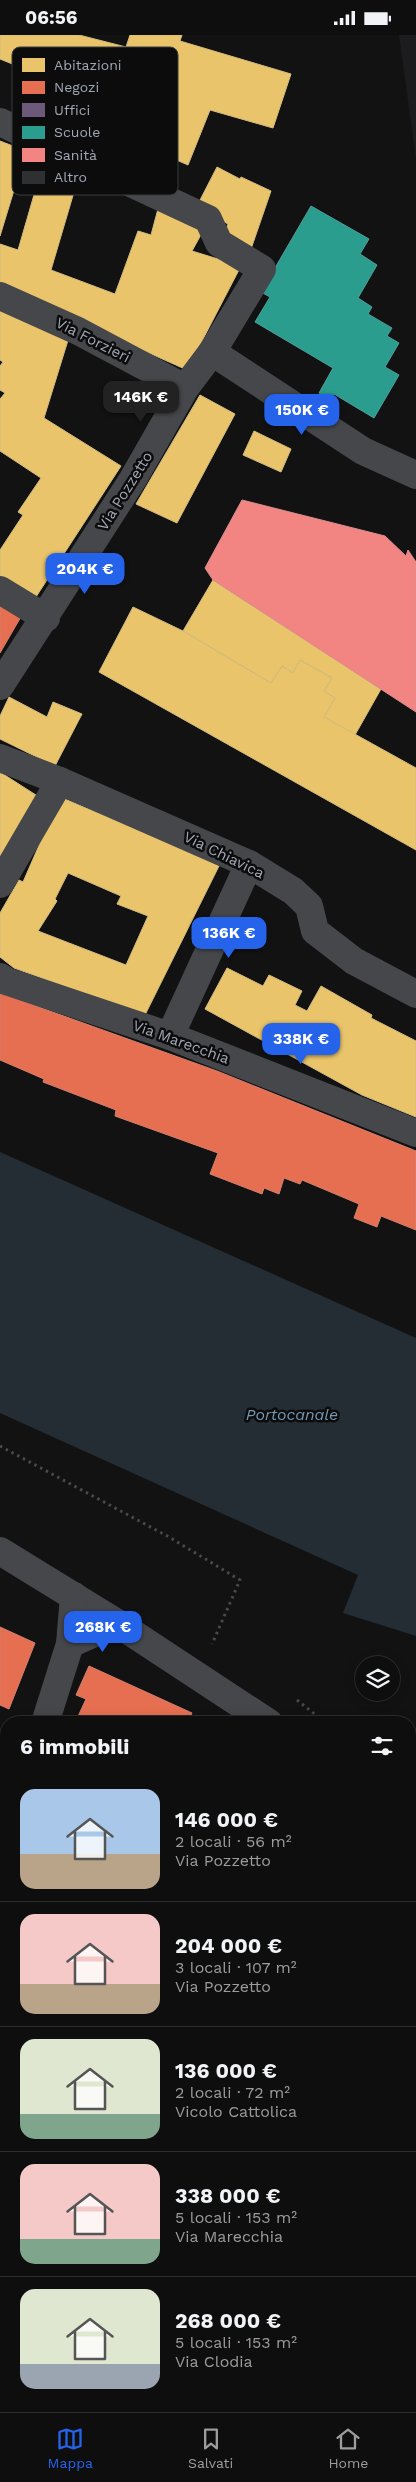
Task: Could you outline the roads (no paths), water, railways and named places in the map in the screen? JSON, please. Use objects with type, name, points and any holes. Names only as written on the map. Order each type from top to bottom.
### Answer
[{"type":"street","name":"Via Pozzetto","points":[[0,122],[12,128]]},
{"type":"street","name":"Via Pozzetto","points":[[0,686],[46,618],[133,479],[185,388],[212,352],[262,269],[219,243],[208,219],[157,195]]},
{"type":"street","name":"Via Forzieri","points":[[0,296],[78,331],[185,388]]},
{"type":"street","points":[[212,352],[363,451],[416,475]]},
{"type":"street","points":[[0,590],[46,618]]},
{"type":"street","name":"Via Chiavica","points":[[0,758],[60,781],[249,864],[293,891],[309,906],[315,931],[354,961],[416,993]]},
{"type":"street","points":[[0,884],[60,781]]},
{"type":"street","points":[[170,1036],[249,864]]},
{"type":"street","name":"Via Marecchia","points":[[0,977],[6,981],[170,1036],[416,1133]]},
{"type":"street","points":[[0,1551],[117,1623],[258,1716]]},
{"type":"street","points":[[47,1716],[70,1645],[74,1596]]},
{"type":"street","points":[[70,1645],[117,1623]]},
{"type":"water","name":"Portocanale","points":[[0,1152],[416,1338],[416,1636],[343,1613],[358,1575],[0,1413]]}]
